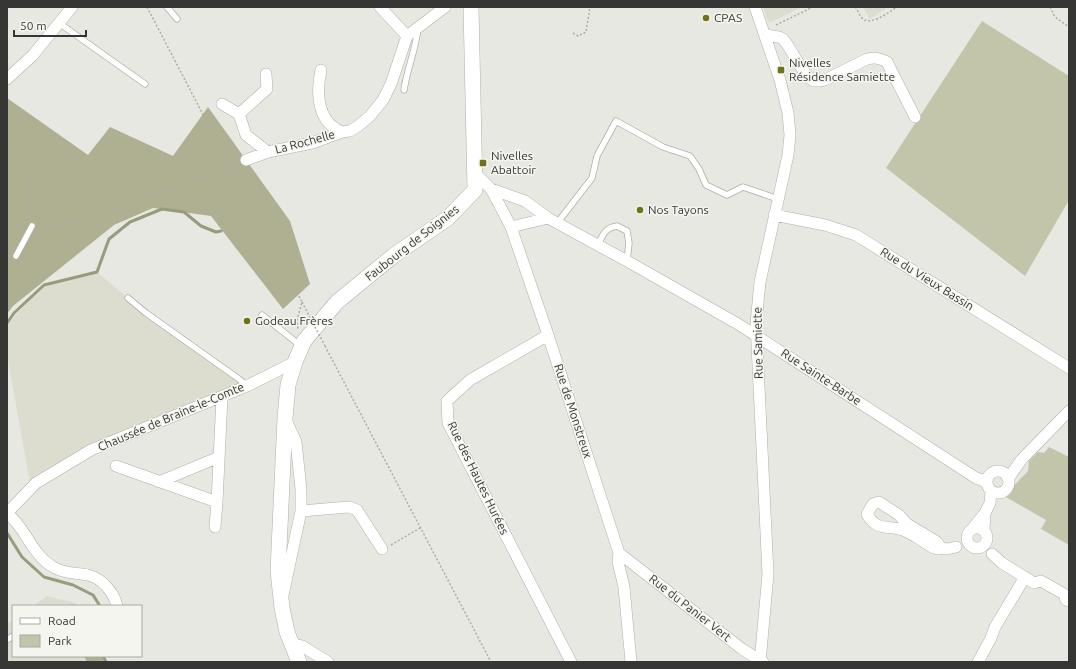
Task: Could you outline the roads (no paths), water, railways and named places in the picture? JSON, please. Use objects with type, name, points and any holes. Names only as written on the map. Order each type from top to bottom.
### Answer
[{"type":"street","points":[[7,79],[33,55],[72,7]]},
{"type":"street","points":[[380,7],[407,36],[445,7]]},
{"type":"street","name":"Rue Samiette","points":[[755,7],[780,80],[788,113],[790,135],[788,155],[760,282],[756,323],[768,574],[761,661]]},
{"type":"street","name":"Faubourg de Soignies","points":[[295,362],[303,343],[337,302],[393,256],[448,218],[475,190],[471,13]]},
{"type":"street","points":[[764,33],[783,39],[806,75],[812,80],[825,80],[867,59],[880,58],[887,62],[915,117]]},
{"type":"street","name":"La Rochelle","points":[[246,160],[268,152],[312,143],[342,132],[350,131],[358,126],[370,116],[383,100],[391,84],[407,36]]},
{"type":"street","name":"La Rochelle","points":[[321,70],[318,92],[321,109],[328,123],[333,128],[342,132]]},
{"type":"street","points":[[222,104],[238,114],[267,89],[266,74]]},
{"type":"street","name":"La Rochelle","points":[[238,114],[246,135],[268,152]]},
{"type":"street","name":"Rue de Monstreux","points":[[475,173],[491,189],[511,227],[548,334],[619,553],[618,562],[624,587],[631,662]]},
{"type":"street","name":"Rue Sainte-Barbe","points":[[491,189],[525,201],[553,220],[756,335],[989,486]]},
{"type":"street","name":"Rue du Vieux Bassin","points":[[774,215],[825,225],[856,235],[1069,368]]},
{"type":"street","points":[[511,227],[553,220]]},
{"type":"street","name":"Rue des Hautes Hurées","points":[[548,334],[470,380],[447,401],[448,423],[571,662]]},
{"type":"street","points":[[295,362],[288,386],[285,418],[278,542],[278,571],[281,601],[291,644],[300,662]]},
{"type":"street","name":"Chaussée de Braine-le-Comte","points":[[7,513],[36,483],[91,450],[222,397],[295,362]]},
{"type":"street","points":[[215,527],[222,397]]},
{"type":"street","points":[[1007,477],[1010,476],[1022,458],[1069,411]]},
{"type":"street","points":[[281,601],[301,511],[301,489],[296,442],[285,418]]},
{"type":"street","points":[[159,482],[219,457]]},
{"type":"street","points":[[116,466],[217,502]]},
{"type":"street","points":[[972,540],[990,503],[989,486],[989,475],[995,472],[1002,472],[1007,477],[1008,484],[1005,490],[998,493],[989,486]]},
{"type":"street","points":[[941,548],[937,542],[907,524],[899,515],[879,502],[873,504],[867,514],[869,519],[882,527],[904,530],[934,548],[947,549],[972,540],[985,544],[985,513]]},
{"type":"street","points":[[301,511],[350,507],[357,510],[382,549]]},
{"type":"street","points":[[7,513],[16,520],[38,556],[55,568],[73,573],[87,574],[98,578],[115,596],[117,605]]},
{"type":"street","points":[[972,540],[978,527],[986,534],[992,554]]},
{"type":"street","points":[[972,540],[1002,563],[1029,580],[1041,581],[1064,594],[1068,600]]},
{"type":"street","name":"Rue du Panier Vert","points":[[619,553],[742,649],[761,661]]},
{"type":"street","points":[[978,662],[991,638],[995,627],[1029,580]]},
{"type":"street","points":[[291,644],[302,646],[328,662]]},
{"type":"lane","points":[[167,7],[176,20]]},
{"type":"lane","points":[[59,24],[145,84]]},
{"type":"lane","points":[[404,90],[418,28]]},
{"type":"lane","points":[[553,220],[592,178],[597,156],[616,121],[663,147],[690,156],[699,169],[706,185],[727,195],[743,187],[778,200]]},
{"type":"lane","points":[[16,256],[32,226]]},
{"type":"lane","points":[[598,245],[604,232],[610,227],[617,226],[627,231],[627,261]]},
{"type":"lane","points":[[128,298],[146,313],[247,386]]},
{"type":"lane","points":[[262,315],[303,343]]},
{"type":"waterway","points":[[7,323],[14,313],[44,285],[97,272],[109,239],[130,222],[162,209],[184,212],[201,226],[216,232],[221,231]]},
{"type":"waterway","points":[[7,533],[22,557],[44,577],[73,585],[93,595],[99,605]]},
{"type":"waterway","points":[[104,657],[106,662]]},
{"type":"place","name":"CPAS","points":[[706,18]]},
{"type":"place","name":"Nivelles Résidence Samiette","points":[[781,70]]},
{"type":"place","name":"Nivelles Abattoir","points":[[483,163]]},
{"type":"place","name":"Nos Tayons","points":[[640,210]]},
{"type":"place","name":"Godeau Frères","points":[[247,321]]}]
